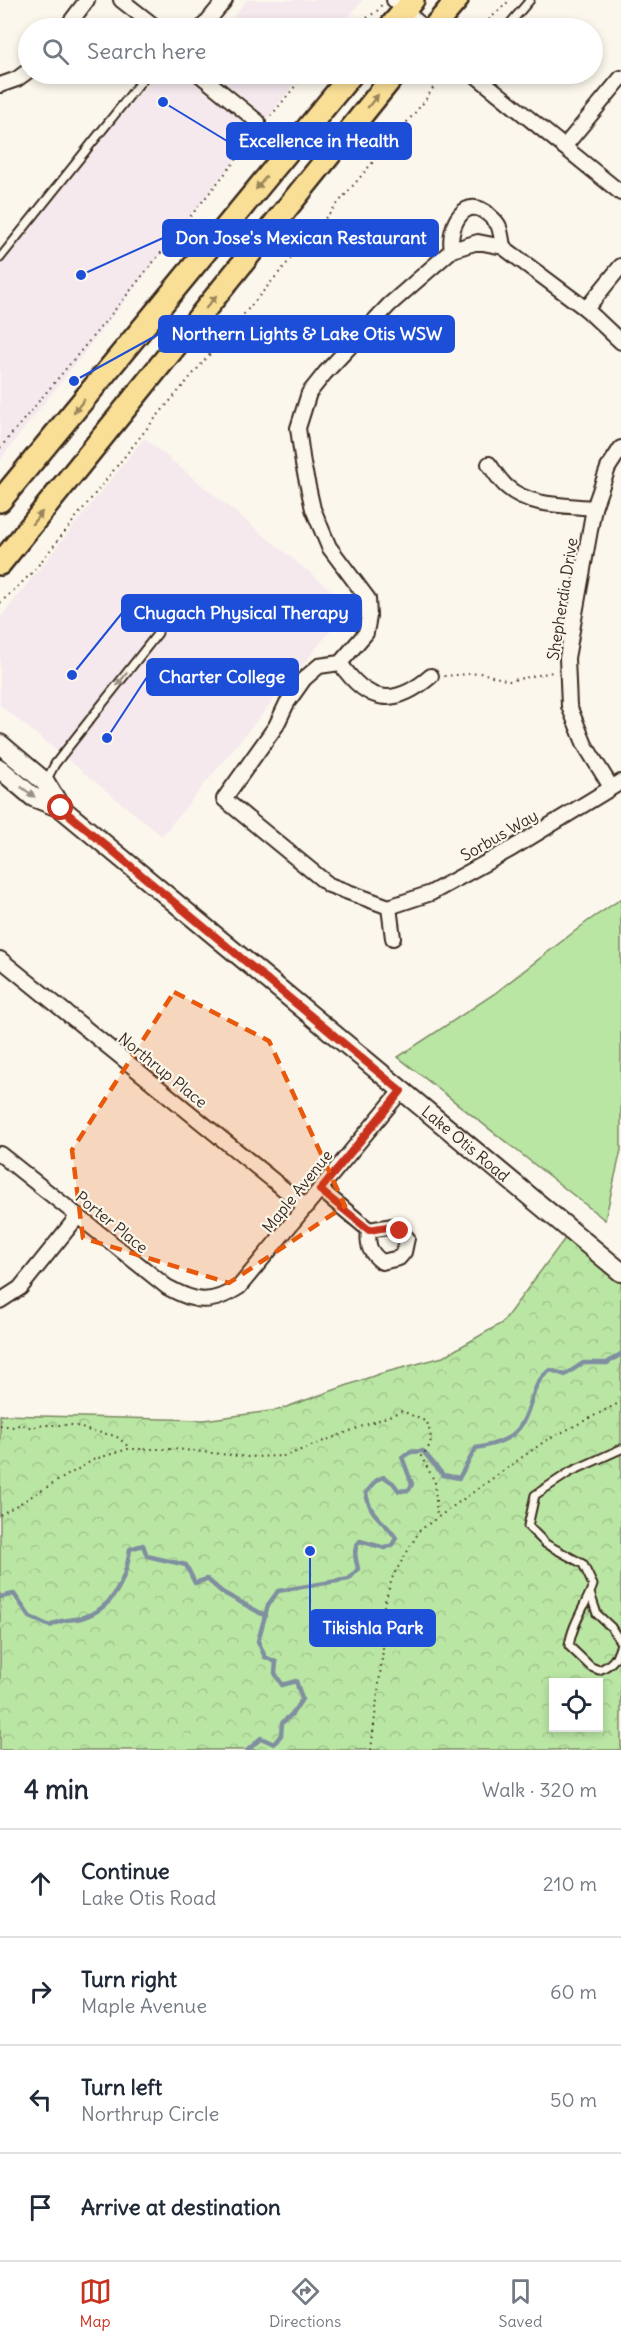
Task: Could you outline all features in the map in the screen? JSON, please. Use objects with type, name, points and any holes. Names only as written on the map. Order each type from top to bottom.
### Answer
[{"type":"main road","points":[[442,18],[457,0]]},
{"type":"main road","points":[[395,18],[404,3]]},
{"type":"main road","points":[[0,501],[344,84]]},
{"type":"main road","points":[[0,564],[387,84]]},
{"type":"main road","name":"Lake Otis Road","points":[[0,744],[45,782],[61,808]]},
{"type":"main road","name":"Lake Otis Road","points":[[0,769],[33,797],[61,808],[401,1091],[620,1268]]},
{"type":"street","points":[[74,18],[87,0]]},
{"type":"street","points":[[121,0],[144,18]]},
{"type":"street","points":[[210,18],[225,0]]},
{"type":"street","points":[[404,3],[416,18]]},
{"type":"street","points":[[0,85],[18,78]]},
{"type":"street","points":[[564,147],[621,78]]},
{"type":"street","points":[[212,84],[263,123]]},
{"type":"street","points":[[486,84],[621,193]]},
{"type":"street","points":[[452,250],[450,241],[453,223],[464,211],[474,208],[484,210],[499,225],[503,247]]},
{"type":"street","points":[[393,938],[389,907],[329,885],[224,799],[276,726],[287,703],[304,679],[319,666],[340,663],[366,633],[369,616],[368,599],[329,548],[313,509],[298,428],[309,393],[388,305],[452,250],[478,242],[503,247],[586,309],[621,342]]},
{"type":"street","points":[[586,309],[621,266]]},
{"type":"street","name":"Shepherdia Drive","points":[[616,784],[585,745],[569,706],[567,658],[594,508],[608,468],[621,448]]},
{"type":"street","points":[[489,464],[507,486],[523,496],[540,503],[594,508]]},
{"type":"street","points":[[340,663],[350,678],[365,692],[380,696],[399,696],[415,689],[430,676]]},
{"type":"street","name":"Sorbus Way","points":[[389,907],[431,893],[511,849],[616,784]]},
{"type":"street","name":"Northrup Place","points":[[0,959],[306,1206]]},
{"type":"street","name":"Maple Avenue","points":[[211,1301],[224,1297],[239,1287],[401,1091]]},
{"type":"street","name":"Porter Place","points":[[0,1154],[167,1287],[186,1298],[211,1301]]},
{"type":"street","points":[[320,1190],[369,1230]]},
{"type":"street","points":[[0,1301],[20,1288],[78,1216]]},
{"type":"lane","points":[[515,18],[530,0]]},
{"type":"lane","points":[[0,258],[139,84]]},
{"type":"lane","points":[[45,782],[55,764],[158,633]]},
{"type":"lane","points":[[590,1593],[597,1614],[621,1643],[619,1654],[614,1661],[608,1667],[599,1670],[591,1667],[569,1646],[571,1633],[593,1585],[583,1564],[546,1544],[528,1526],[535,1495],[570,1472],[621,1449]]},
{"type":"path","points":[[491,18],[510,0]]},
{"type":"path","points":[[366,18],[376,11]]},
{"type":"path","points":[[0,448],[296,84]]},
{"type":"path","points":[[0,603],[32,573],[148,427],[424,102],[434,84]]},
{"type":"path","points":[[430,676],[482,673],[509,681],[556,672]]},
{"type":"path","points":[[371,1750],[383,1650],[384,1604],[393,1576],[420,1530],[545,1441],[621,1402]]},
{"type":"path","points":[[0,1515],[95,1460],[131,1449],[176,1449],[248,1457],[285,1456],[402,1411],[427,1422],[432,1438],[429,1448],[421,1456],[435,1482],[437,1518]]},
{"type":"path","points":[[0,1425],[14,1427],[21,1424],[30,1427],[74,1425],[116,1436],[131,1449]]},
{"type":"highlighted area","points":[[174,992],[269,1041],[345,1206],[229,1283],[83,1238],[72,1150]]},
{"type":"shaded area","points":[[247,0],[363,0],[348,18],[232,18]]},
{"type":"shaded area","points":[[148,84],[294,84],[0,460],[0,259]]},
{"type":"shaded area","points":[[144,438],[351,606],[162,836],[0,705],[0,618]]},
{"type":"green space","points":[[621,899],[621,1150],[605,1220],[398,1057],[494,994],[588,921]]},
{"type":"green space","points":[[566,1237],[621,1278],[621,1750],[0,1750],[0,1415],[204,1420],[278,1410],[379,1374],[443,1357],[502,1323]]},
{"type":"waterway","points":[[248,1750],[261,1738],[274,1744],[281,1735],[282,1723],[292,1714],[302,1699],[296,1681],[282,1685],[275,1673],[276,1662],[265,1657],[258,1641],[268,1605],[278,1591],[349,1579],[358,1569],[355,1551],[360,1541],[385,1548],[392,1545],[396,1538],[374,1513],[366,1493],[377,1480],[384,1477],[399,1491],[409,1490],[412,1484],[402,1457],[411,1452],[423,1451],[443,1475],[459,1478],[476,1448],[505,1439],[519,1428],[524,1421],[535,1389],[544,1375],[551,1370],[565,1375],[583,1363],[607,1363],[621,1354]]},
{"type":"waterway","points":[[0,1597],[14,1594],[30,1617],[50,1626],[81,1618],[102,1608],[110,1600],[125,1572],[130,1549],[143,1545],[147,1556],[186,1565],[195,1583],[207,1579],[222,1592],[266,1616]]},
{"type":"place","name":"Excellence in Health","points":[[163,102]]},
{"type":"place","name":"Don Jose's Mexican Restaurant","points":[[81,275]]},
{"type":"place","name":"Northern Lights & Lake Otis WSW","points":[[74,381]]},
{"type":"place","name":"Chugach Physical Therapy","points":[[72,675]]},
{"type":"place","name":"Charter College","points":[[107,738]]},
{"type":"place","name":"Tikishla Park","points":[[310,1551]]},
{"type":"route","points":[[61,808],[401,1091],[320,1190],[369,1230],[393,1226],[400,1231]]}]
